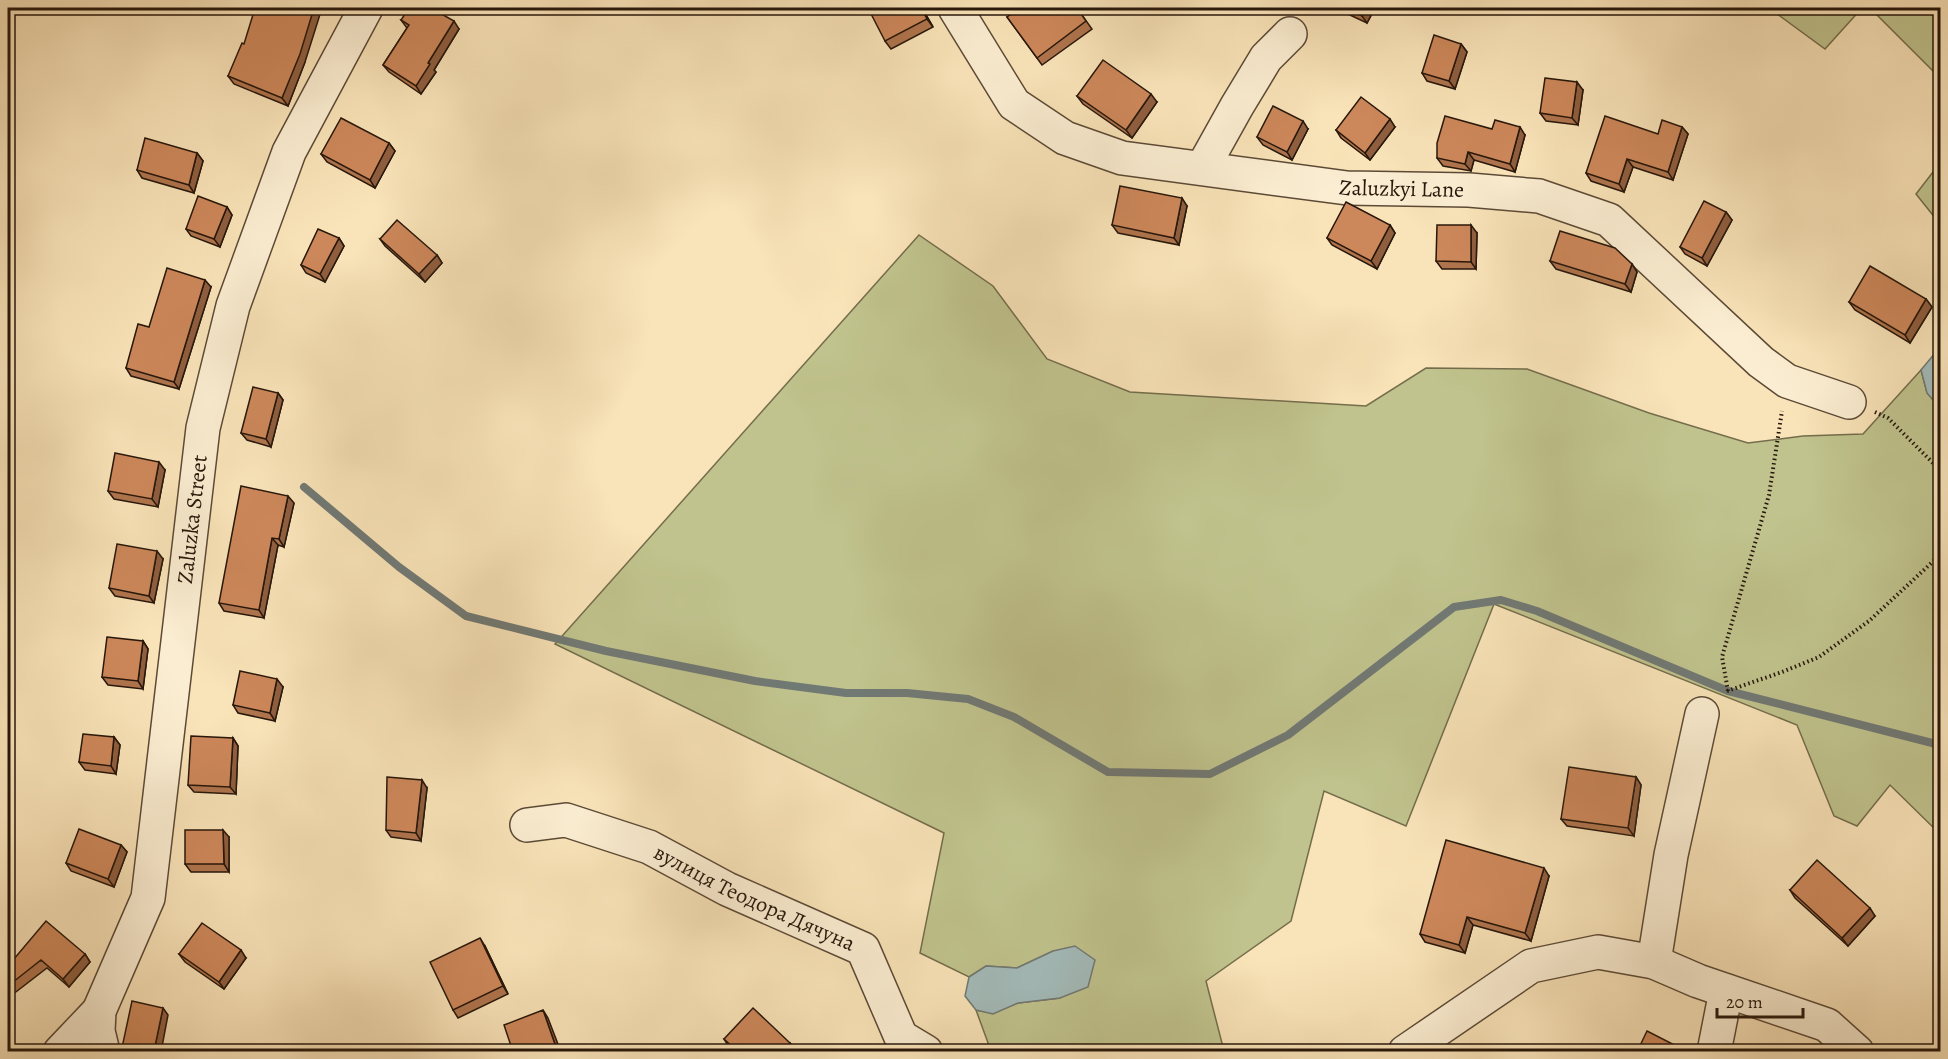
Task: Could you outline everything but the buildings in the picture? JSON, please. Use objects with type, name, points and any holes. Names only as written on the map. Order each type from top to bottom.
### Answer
[{"type":"street","name":"Zaluzka Street","points":[[103,1052],[98,1031],[99,1011],[148,898],[203,428],[233,306],[289,152],[366,8]]},
{"type":"street","name":"Zaluzkyi Lane","points":[[955,8],[1014,104],[1065,138],[1122,158],[1347,188],[1469,190],[1539,196],[1609,220],[1761,362],[1786,381],[1849,402]]},
{"type":"street","points":[[1203,167],[1266,58],[1290,34]]},
{"type":"street","points":[[1654,963],[1671,855],[1702,714]]},
{"type":"street","name":"вулиця Теодора Дячуна","points":[[527,825],[566,820],[649,847],[727,889],[863,949],[901,1037],[926,1052]]},
{"type":"street","points":[[1405,1052],[1531,966],[1598,952],[1654,963],[1726,991],[1827,1025],[1857,1052]]},
{"type":"street","points":[[1714,1052],[1726,991]]},
{"type":"street","points":[[60,1052],[99,1011]]},
{"type":"path","points":[[1728,691],[1722,657],[1768,495],[1786,381]]},
{"type":"path","points":[[1849,402],[1888,418],[1941,470]]},
{"type":"path","points":[[1702,714],[1728,691],[1819,657],[1869,621],[1941,555]]},
{"type":"green space","points":[[1769,8],[1862,8],[1825,49]]},
{"type":"green space","points":[[1870,8],[1940,8],[1940,78]]},
{"type":"green space","points":[[1940,163],[1940,224],[1916,194]]},
{"type":"green space","points":[[919,235],[993,286],[1047,359],[1130,392],[1366,406],[1426,368],[1527,369],[1649,413],[1748,443],[1803,436],[1863,434],[1921,370],[1927,393],[1940,408],[1940,834],[1890,785],[1857,826],[1834,816],[1797,725],[1494,604],[1406,826],[1324,791],[1291,921],[1206,981],[1224,1051],[991,1051],[976,1010],[993,1013],[1018,1003],[1060,998],[1053,951],[1017,968],[986,966],[969,977],[920,953],[944,833],[555,644]]},
{"type":"water","points":[[1940,347],[1940,408],[1927,393],[1921,370]]},
{"type":"water","points":[[1075,946],[1095,960],[1088,987],[1060,998],[1018,1003],[993,1014],[976,1010],[965,996],[969,977],[986,966],[1017,968],[1053,951]]},
{"type":"waterway","points":[[304,487],[399,567],[466,616],[606,651],[755,681],[846,693],[907,693],[968,699],[1014,717],[1108,772],[1210,774],[1288,735],[1454,607],[1501,600],[1537,611],[1728,691],[1940,745]]}]
